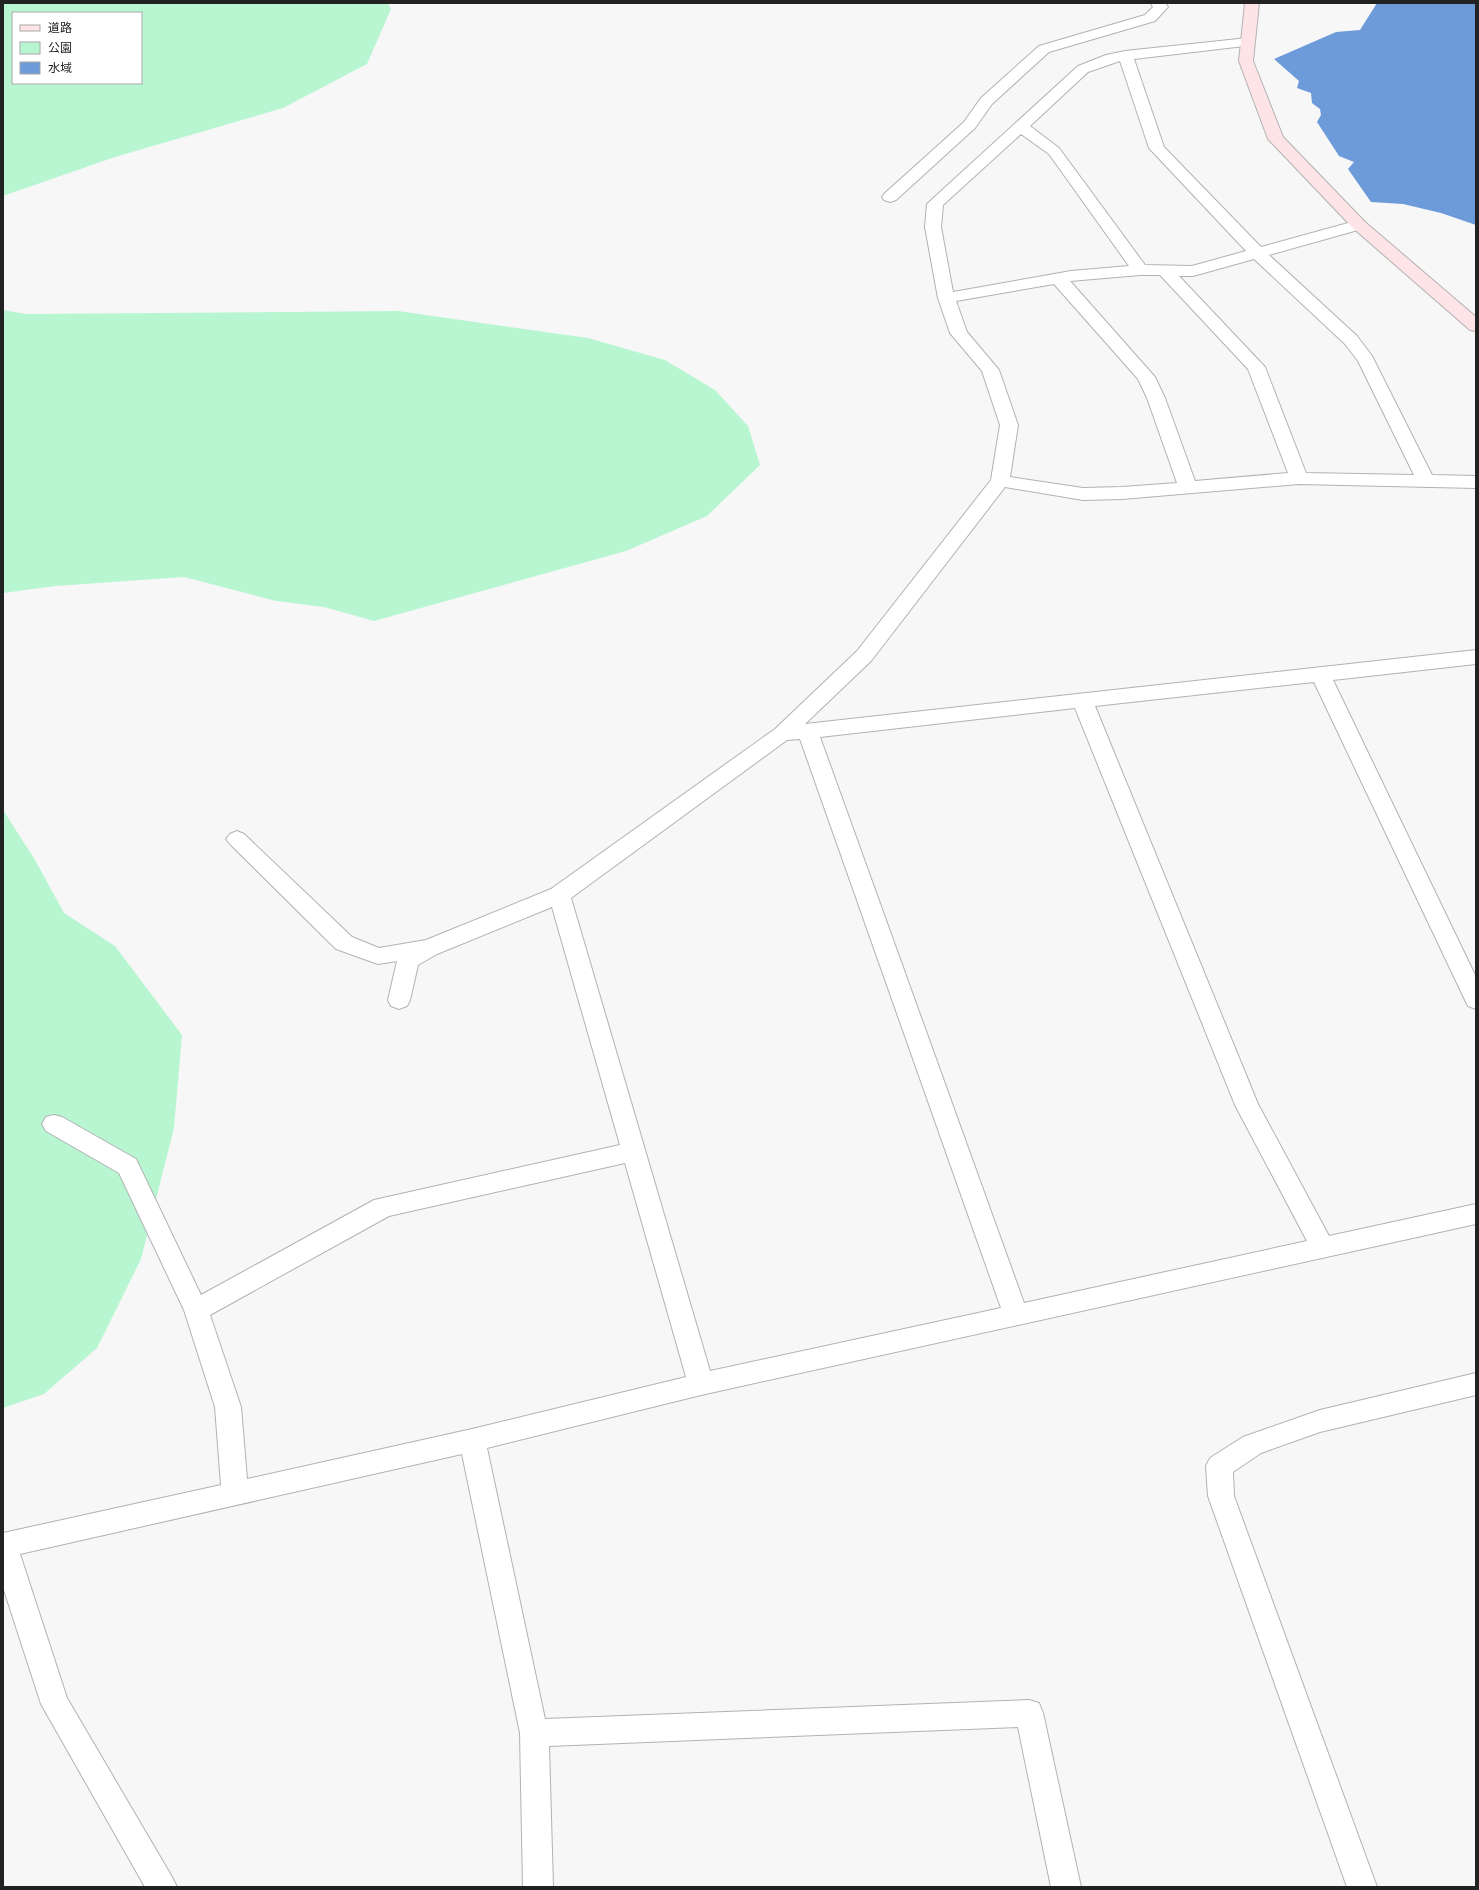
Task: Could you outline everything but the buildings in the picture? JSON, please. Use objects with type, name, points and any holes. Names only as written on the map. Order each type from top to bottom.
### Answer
[{"type":"street","points":[[890,197],[970,125],[986,101],[1044,49],[1150,18],[1161,7],[1158,3]]},
{"type":"street","points":[[1252,3],[1246,61],[1276,139],[1359,225],[1476,326]]},
{"type":"street","points":[[399,1000],[408,961],[429,948],[559,895],[782,734],[864,656],[1000,481],[1009,426],[990,370],[959,333],[946,298],[933,227],[935,204],[1083,69],[1111,58],[1125,55],[1248,42]]},
{"type":"street","points":[[1125,55],[1157,148],[1257,253],[1351,340],[1366,360],[1426,481]]},
{"type":"street","points":[[1020,126],[1054,151],[1140,270]]},
{"type":"street","points":[[946,298],[1058,278],[1140,270],[1193,271],[1359,225]]},
{"type":"street","points":[[1165,270],[1256,368],[1299,478]]},
{"type":"street","points":[[1058,278],[1146,377],[1156,398],[1188,488]]},
{"type":"street","points":[[1000,481],[1083,494],[1122,493],[1299,478],[1476,482]]},
{"type":"street","points":[[782,734],[1476,657]]},
{"type":"street","points":[[1320,674],[1476,1000]]},
{"type":"street","points":[[1082,700],[1247,1105],[1323,1248]]},
{"type":"street","points":[[808,730],[1016,1314]]},
{"type":"street","points":[[237,839],[344,943],[378,956],[429,948]]},
{"type":"street","points":[[559,895],[702,1384]]},
{"type":"street","points":[[54,1124],[128,1166],[196,1310],[228,1407],[235,1493]]},
{"type":"street","points":[[196,1310],[383,1207],[634,1151]]},
{"type":"street","points":[[162,1887],[55,1704],[3,1545],[472,1440],[702,1384],[1476,1214]]},
{"type":"street","points":[[1362,1887],[1221,1496],[1219,1466],[1252,1445],[1320,1421],[1476,1384]]},
{"type":"street","points":[[472,1440],[534,1733],[538,1887]]},
{"type":"street","points":[[534,1733],[1029,1713],[1066,1887]]},
{"type":"green space","points":[[3,3],[388,3],[391,9],[367,64],[283,108],[115,157],[3,196]]},
{"type":"green space","points":[[3,310],[26,314],[398,311],[588,338],[665,360],[715,390],[748,426],[760,465],[707,516],[626,551],[374,621],[324,607],[276,601],[184,577],[56,586],[3,593]]},
{"type":"green space","points":[[3,810],[35,860],[64,913],[115,946],[182,1035],[174,1128],[141,1259],[97,1348],[44,1394],[3,1408]]},
{"type":"water","points":[[1377,3],[1476,3],[1476,225],[1441,213],[1403,204],[1371,202],[1348,169],[1354,162],[1339,156],[1317,122],[1321,115],[1320,109],[1312,103],[1311,93],[1297,88],[1299,81],[1274,59],[1336,32],[1360,30]]}]
